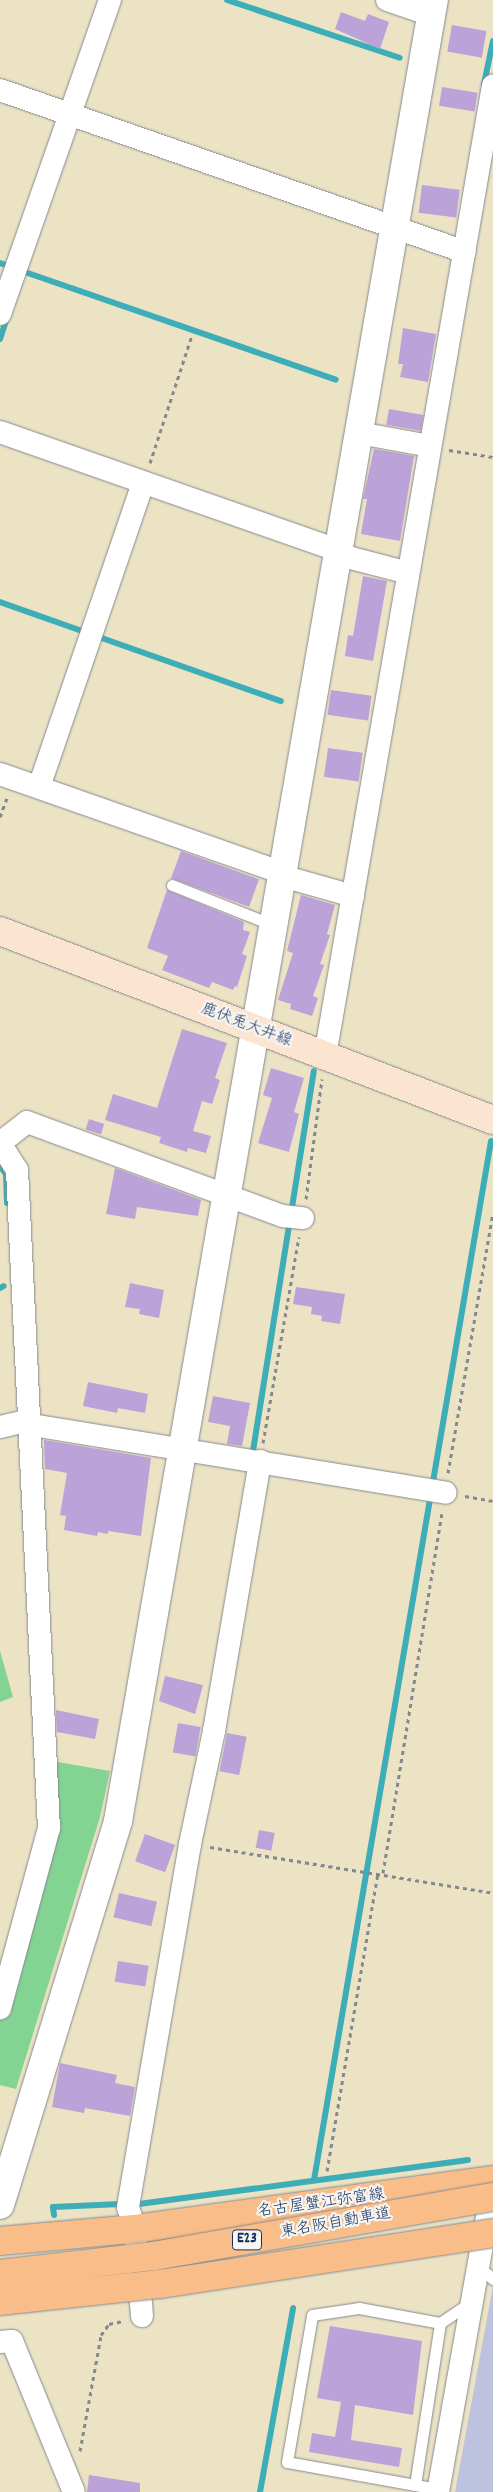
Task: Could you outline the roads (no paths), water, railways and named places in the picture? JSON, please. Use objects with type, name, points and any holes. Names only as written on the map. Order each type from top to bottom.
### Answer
[{"type":"main road","name":"鹿伏兎大井線","points":[[0,931],[493,1120]]},
{"type":"main road","name":"名古屋蟹江弥富線","points":[[0,2241],[134,2230],[493,2181]]},
{"type":"main road","name":"東名阪自動車道","points":[[0,2274],[154,2256],[493,2197]]},
{"type":"main road","name":"東名阪自動車道","points":[[0,2301],[160,2284],[493,2233]]},
{"type":"street","points":[[0,314],[110,0]]},
{"type":"street","points":[[0,2204],[118,1821],[228,1196],[337,550],[432,8],[387,0]]},
{"type":"street","points":[[325,1056],[346,894],[458,251],[493,85]]},
{"type":"street","points":[[0,90],[458,251]]},
{"type":"street","points":[[0,432],[337,550],[351,558],[402,572]]},
{"type":"street","points":[[359,433],[424,445]]},
{"type":"street","points":[[39,787],[143,483]]},
{"type":"street","points":[[0,774],[283,875],[346,894]]},
{"type":"street","points":[[0,2008],[49,1828],[19,1424],[18,1170],[0,1143],[27,1122],[228,1196],[293,1217]]},
{"type":"street","points":[[19,1424],[250,1459],[438,1492]]},
{"type":"street","points":[[142,2316],[134,2230],[128,2207],[190,1844],[214,1731],[250,1459]]},
{"type":"street","points":[[438,2490],[472,2302],[488,2269],[493,2181]]},
{"type":"street","points":[[0,2342],[12,2341],[74,2490]]},
{"type":"lane","points":[[172,885],[273,925]]},
{"type":"lane","points":[[438,2490],[287,2462],[312,2315],[359,2308],[440,2323],[472,2302]]},
{"type":"lane","points":[[414,2485],[440,2323]]},
{"type":"waterway","points":[[227,0],[400,58]]},
{"type":"waterway","points":[[484,84],[493,41]]},
{"type":"waterway","points":[[0,263],[9,266]]},
{"type":"waterway","points":[[22,271],[336,380]]},
{"type":"waterway","points":[[0,339],[8,315]]},
{"type":"waterway","points":[[0,602],[82,631]]},
{"type":"waterway","points":[[96,636],[281,701]]},
{"type":"waterway","points":[[252,1457],[314,1071]]},
{"type":"waterway","points":[[314,2180],[491,1141]]},
{"type":"waterway","points":[[0,1166],[6,1174],[7,1203]]},
{"type":"waterway","points":[[0,1288],[4,1286]]},
{"type":"waterway","points":[[139,2204],[468,2160]]},
{"type":"waterway","points":[[54,2215],[53,2207],[121,2204]]},
{"type":"waterway","points":[[260,2492],[293,2308]]}]
